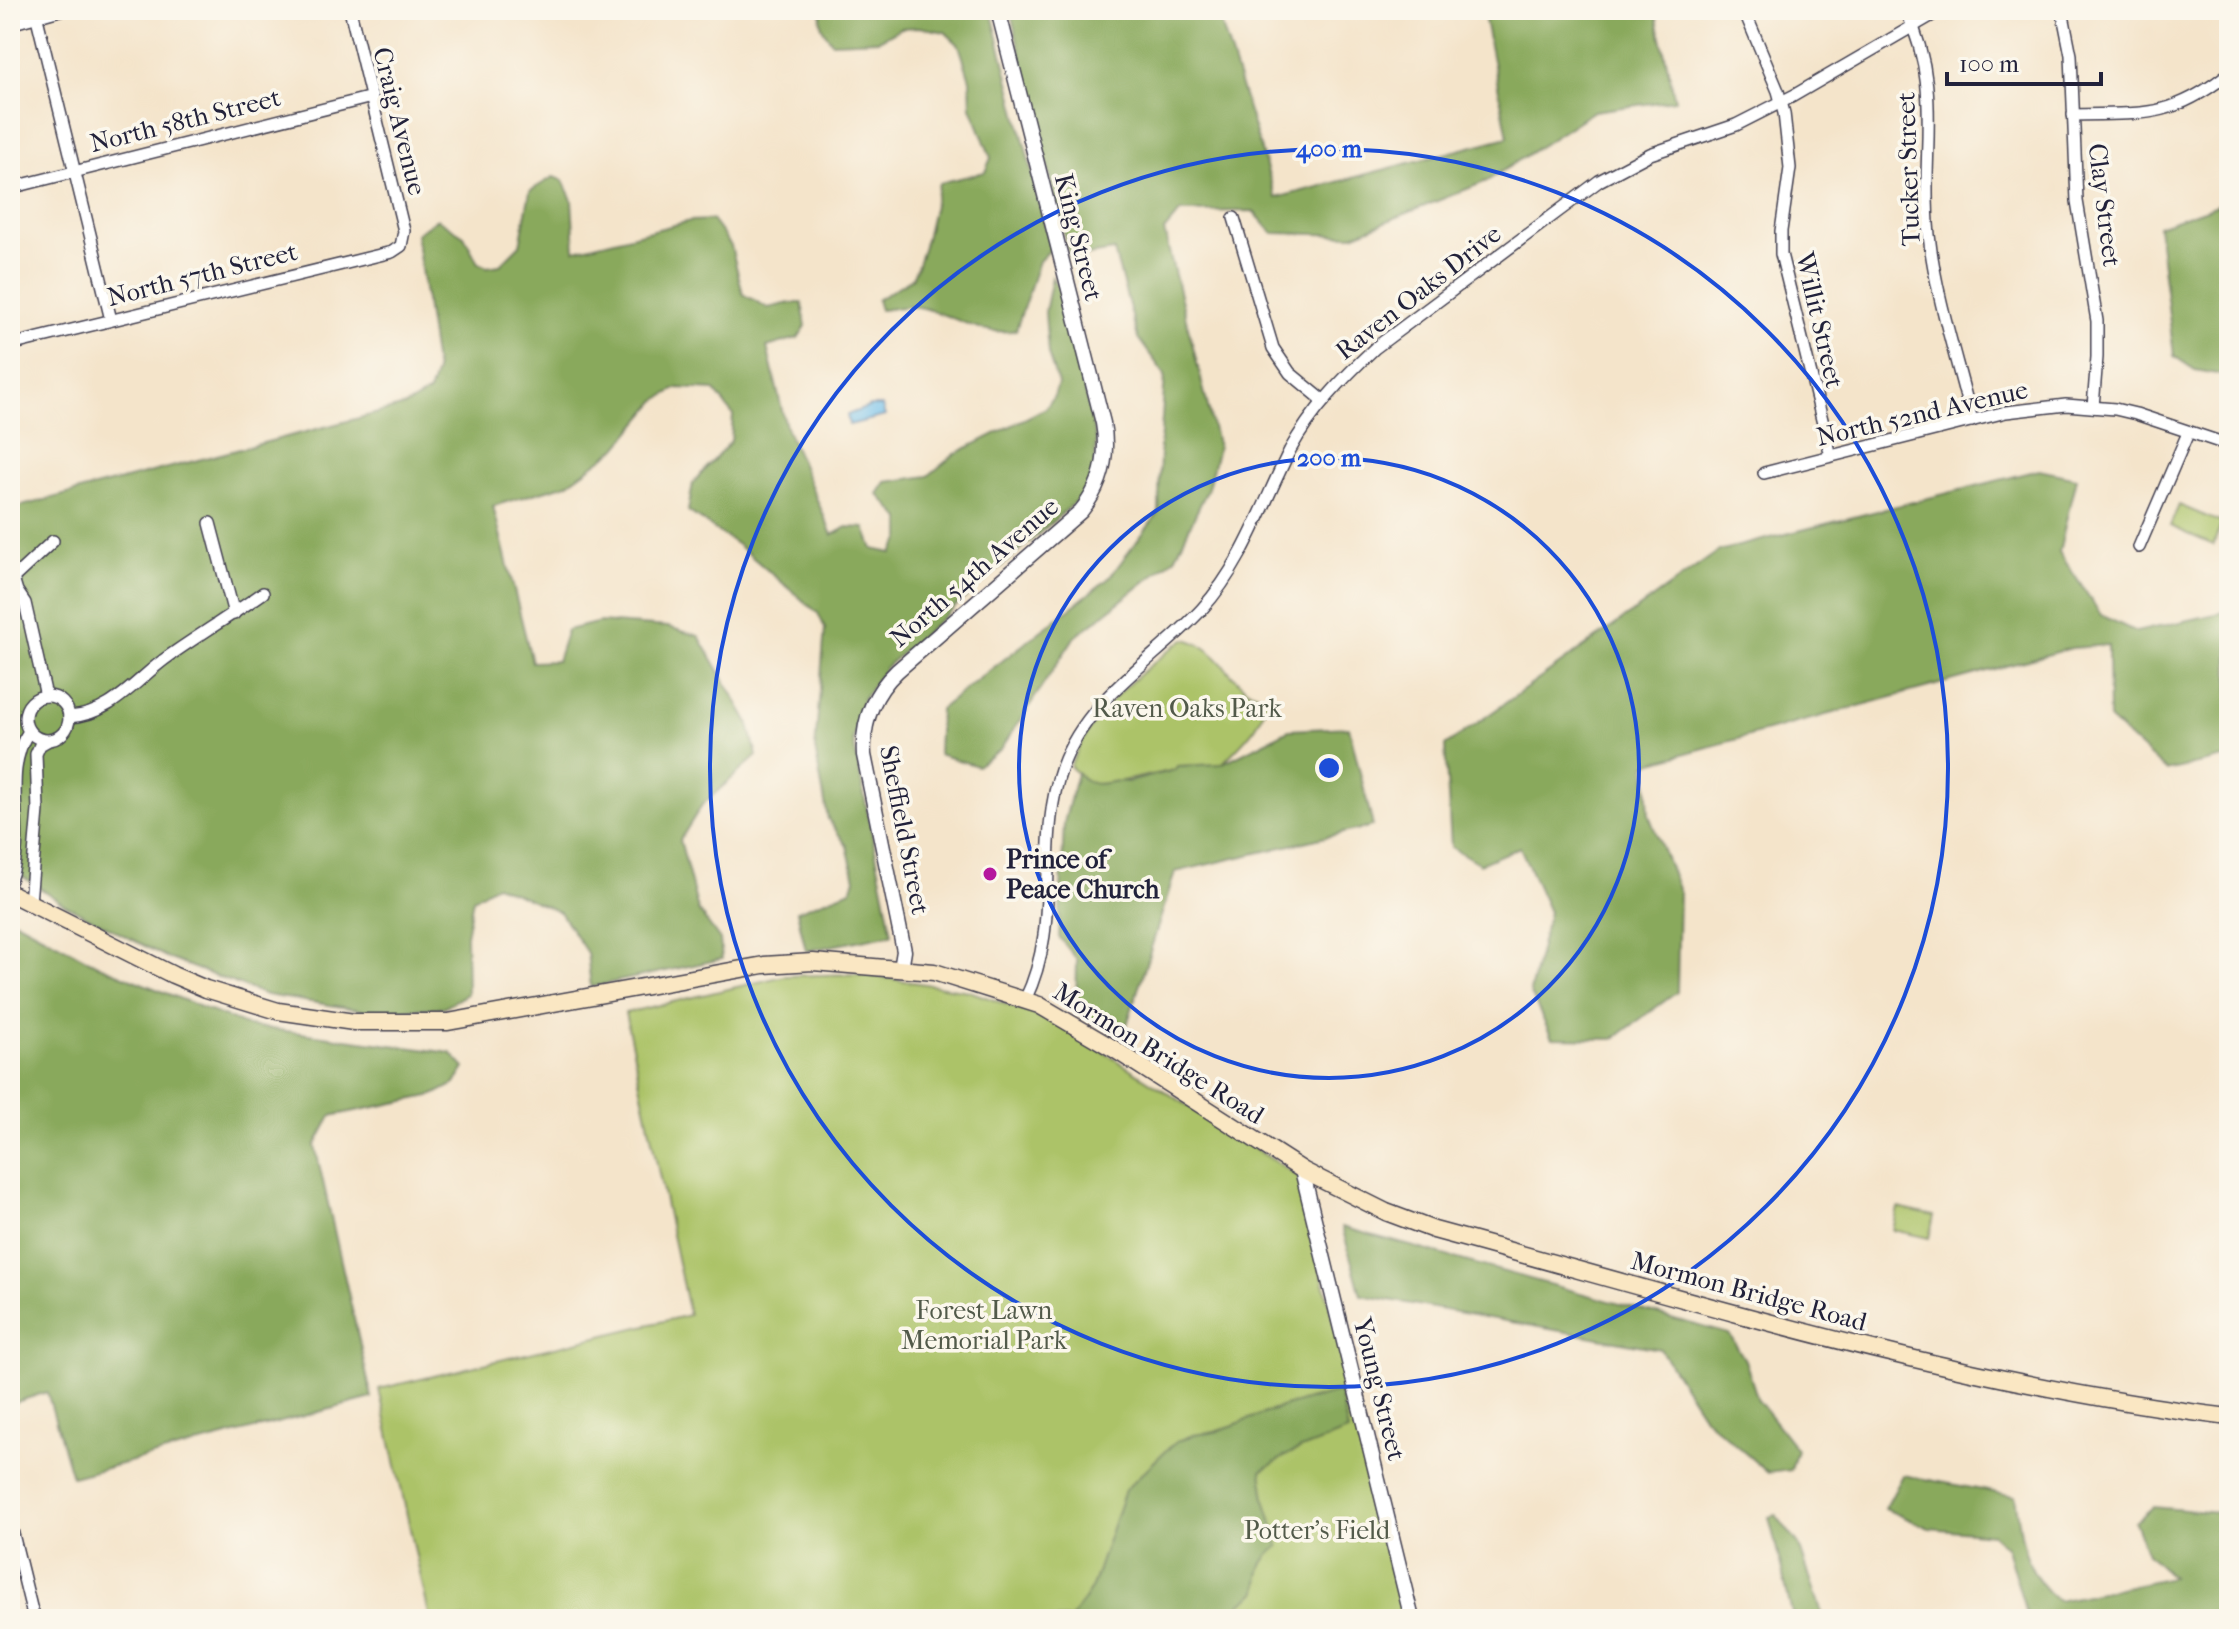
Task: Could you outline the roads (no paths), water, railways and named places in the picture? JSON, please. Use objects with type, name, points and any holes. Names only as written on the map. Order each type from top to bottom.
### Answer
[{"type":"main road","name":"Mormon Bridge Road","points":[[10,893],[206,989],[278,1011],[354,1022],[448,1022],[764,965],[813,962],[934,972],[1039,1005],[1114,1049],[1302,1170],[1386,1212],[1434,1230],[1898,1356],[2069,1393],[2229,1417]]},
{"type":"street","points":[[10,24],[36,13],[60,10]]},
{"type":"street","name":"Craig Avenue","points":[[350,10],[404,231],[402,243]]},
{"type":"street","name":"King Street","points":[[998,10],[1103,423],[1105,454],[1101,476]]},
{"type":"street","name":"Willit Street","points":[[1744,10],[1782,101],[1790,168],[1781,254],[1831,456]]},
{"type":"street","name":"Tucker Street","points":[[1906,10],[1925,65],[1930,95],[1926,196],[1929,239],[1972,421]]},
{"type":"street","name":"Raven Oaks Drive","points":[[1025,1000],[1045,940],[1053,809],[1058,782],[1070,748],[1116,686],[1172,638],[1221,585],[1249,539],[1292,447],[1324,401],[1375,348],[1599,181],[1650,154],[1736,125],[1941,10]]},
{"type":"street","name":"Clay Street","points":[[2062,10],[2071,55],[2077,201],[2097,321],[2093,407]]},
{"type":"street","points":[[36,13],[111,320]]},
{"type":"street","points":[[2073,115],[2153,112],[2172,108],[2193,99],[2224,77]]},
{"type":"street","name":"North 58th Street","points":[[10,188],[372,97]]},
{"type":"street","points":[[1234,218],[1273,348],[1290,373],[1324,401]]},
{"type":"street","name":"North 57th Street","points":[[10,345],[392,252],[402,243]]},
{"type":"street","name":"North 52nd Avenue","points":[[1764,473],[2035,407],[2093,407],[2136,414],[2229,445]]},
{"type":"street","points":[[2139,547],[2188,433]]},
{"type":"street","name":"North 54th Avenue","points":[[874,702],[897,671],[1081,511],[1101,476]]},
{"type":"street","points":[[210,523],[234,614]]},
{"type":"street","points":[[46,696],[25,603],[12,580],[53,541]]},
{"type":"street","points":[[69,717],[102,709],[144,679],[166,658],[263,593]]},
{"type":"street","points":[[30,902],[38,810],[36,754],[40,745],[65,732],[69,717],[60,700],[46,696],[38,698],[27,709],[26,724],[34,736],[47,741]]},
{"type":"street","name":"Sheffield Street","points":[[874,702],[864,731],[864,755],[904,951],[901,969]]},
{"type":"street","points":[[10,880],[16,850],[14,764],[21,742],[29,731]]},
{"type":"street","name":"Young Street","points":[[1302,1170],[1412,1619]]},
{"type":"street","points":[[10,1522],[34,1619]]},
{"type":"water","points":[[871,406],[882,406],[885,416],[849,425],[847,415]]},
{"type":"place","name":"Prince of Peace Church","points":[[990,874]]},
{"type":"park label","name":"Raven Oaks Park","points":[[1187,708]]},
{"type":"park label","name":"Forest Lawn Memorial Park","points":[[984,1325]]},
{"type":"park label","name":"Potter's Field","points":[[1317,1530]]}]
